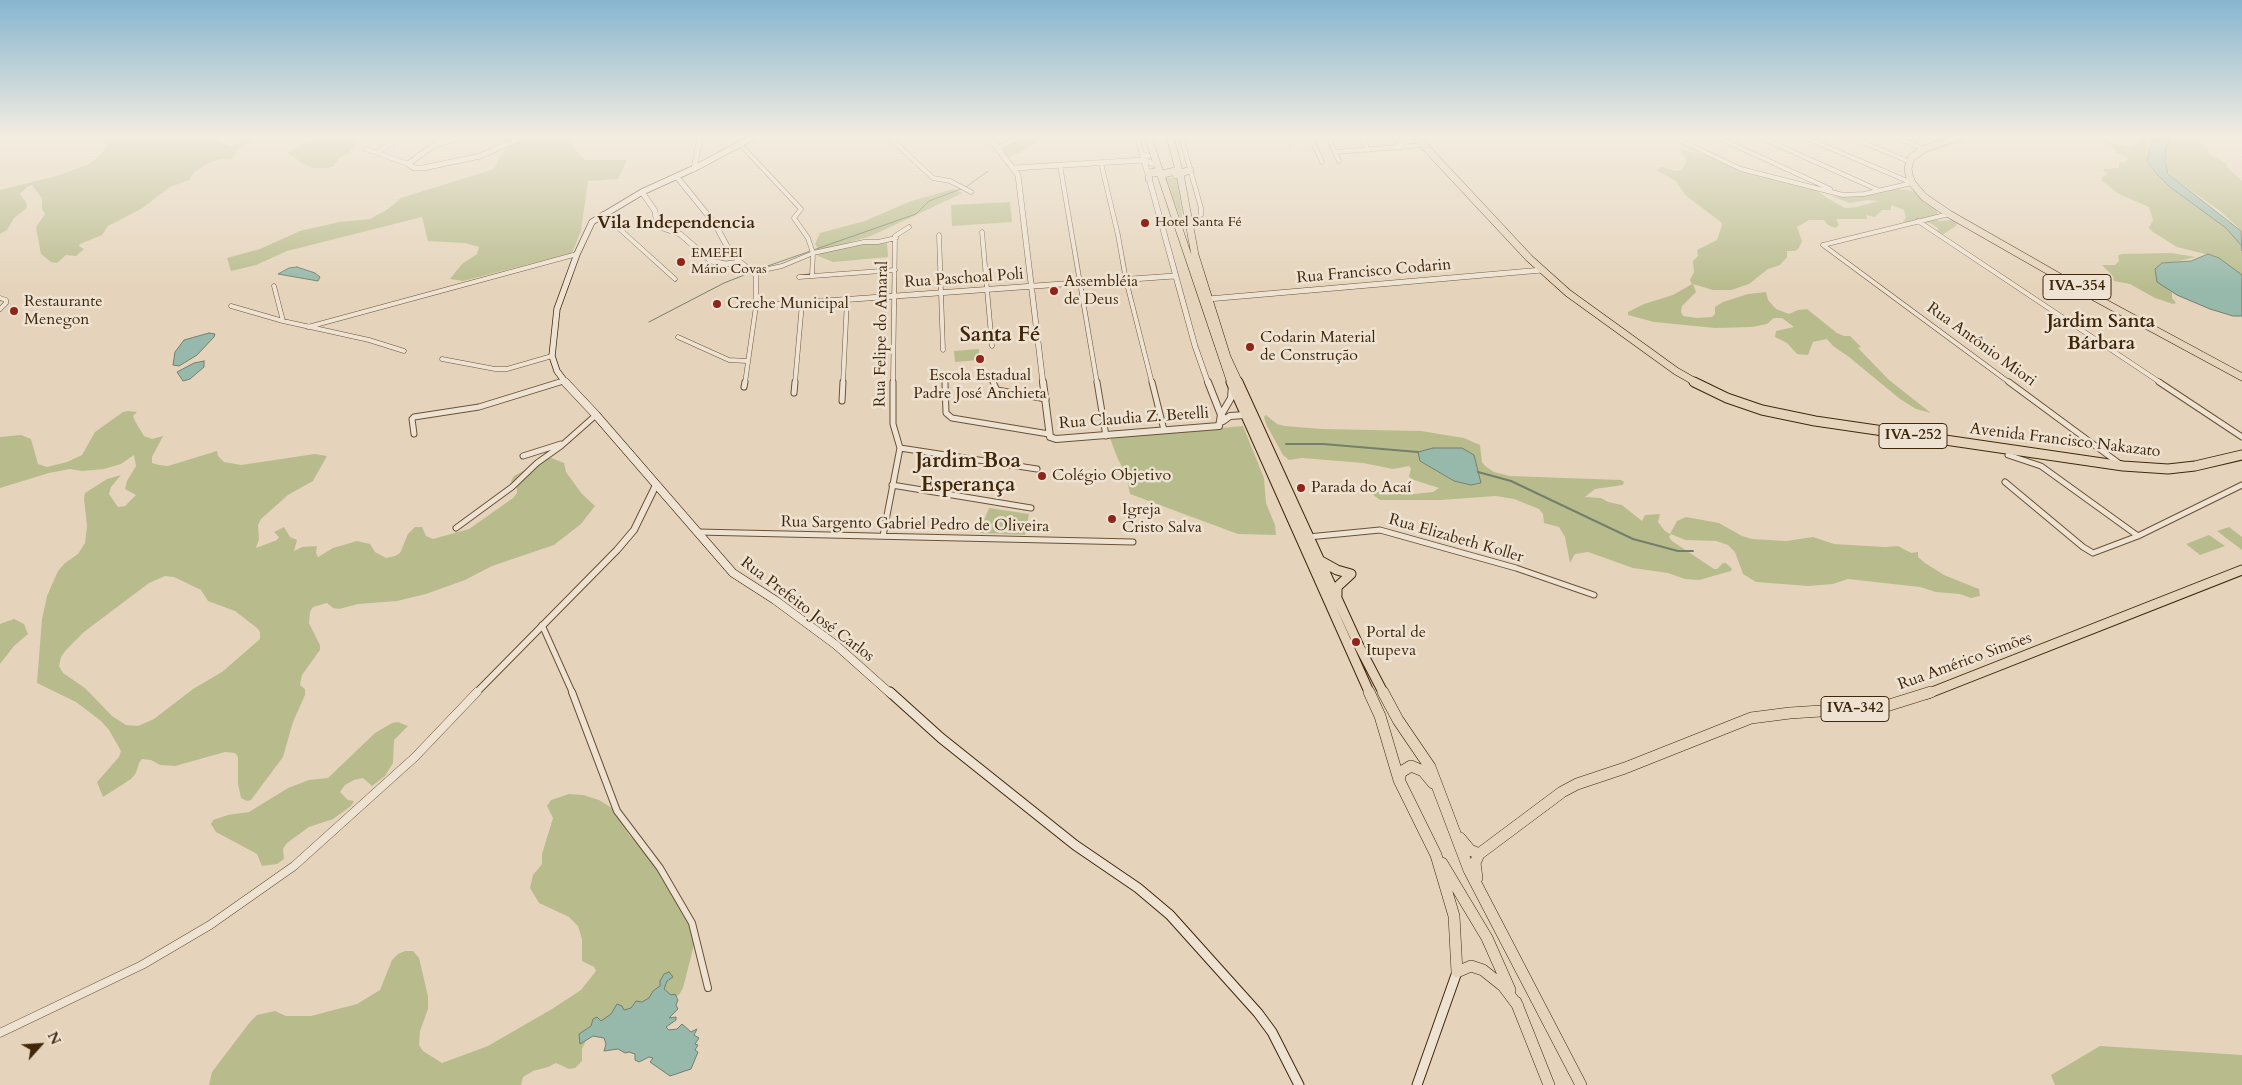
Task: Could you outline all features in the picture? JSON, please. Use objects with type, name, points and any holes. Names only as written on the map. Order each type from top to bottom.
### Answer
[{"type":"main road","name":"Rua Prefeito José Carlos","points":[[652,188],[592,222],[577,254],[557,309],[552,356],[563,381],[596,415],[732,573],[774,600],[836,645],[941,738],[1074,845],[1138,888],[1170,915],[1258,1012],[1272,1032],[1299,1085]]},
{"type":"main road","points":[[1166,188],[1215,341],[1244,415],[1380,716],[1399,780],[1436,855],[1454,881],[1487,938],[1518,1006],[1549,1085]]},
{"type":"main road","points":[[1182,188],[1195,255],[1227,357],[1371,671],[1398,720],[1430,768],[1464,858],[1581,1085]]},
{"type":"main road","name":"Avenida Francisco Nakazato","points":[[1464,188],[1542,270],[1607,322],[1691,381],[1708,390],[1762,410],[1815,421],[2123,466],[2168,469],[2195,466],[2242,455]]},
{"type":"main road","name":"IVA-354","points":[[1916,188],[1924,197],[1949,214],[2128,316],[2242,377]]},
{"type":"main road","points":[[1319,560],[1337,570],[1351,574],[1337,587],[1336,597]]},
{"type":"main road","name":"Rua Américo Simões","points":[[1479,854],[1562,792],[1577,784],[1625,768],[1751,718],[1883,706],[1929,693],[2242,570]]},
{"type":"main road","points":[[1399,780],[1401,772],[1405,769],[1417,767],[1437,787]]},
{"type":"main road","points":[[1456,833],[1470,850],[1479,854],[1475,863],[1480,886]]},
{"type":"main road","points":[[1417,1085],[1457,972],[1454,916],[1436,855]]},
{"type":"main road","points":[[1457,972],[1471,966],[1483,970],[1503,986],[1518,1006]]},
{"type":"street","points":[[686,188],[715,224],[728,248],[740,262],[754,272],[757,279],[756,306],[746,361],[744,387]]},
{"type":"street","points":[[781,188],[801,209],[796,213],[795,221],[808,238],[812,249],[812,276]]},
{"type":"street","points":[[963,188],[971,192]]},
{"type":"street","points":[[945,383],[946,413],[952,418],[1050,436],[1020,188]]},
{"type":"street","points":[[1064,188],[1106,436]]},
{"type":"street","points":[[1107,188],[1126,280],[1164,430]]},
{"type":"street","points":[[1151,188],[1174,276],[1198,355],[1223,417]]},
{"type":"street","points":[[1196,188],[1202,208],[1201,215]]},
{"type":"street","points":[[1815,188],[1843,195],[1854,195],[1889,188]]},
{"type":"street","points":[[1827,188],[1843,195]]},
{"type":"street","points":[[1873,188],[1878,190]]},
{"type":"street","points":[[642,192],[655,211],[657,226],[680,234],[711,261],[726,264],[740,262]]},
{"type":"street","points":[[603,214],[675,279]]},
{"type":"street","points":[[1918,221],[1949,214]]},
{"type":"street","points":[[1918,221],[2242,437]]},
{"type":"street","name":"Rua Antônio Miori","points":[[1918,221],[1823,245],[2123,466]]},
{"type":"street","name":"Rua Felipe do Amaral","points":[[900,448],[893,424],[896,238],[897,233],[909,227]]},
{"type":"street","points":[[982,232],[992,346]]},
{"type":"street","points":[[939,235],[943,350]]},
{"type":"street","points":[[754,272],[782,266],[812,249],[878,242],[896,238]]},
{"type":"street","points":[[308,327],[577,254]]},
{"type":"street","points":[[800,277],[895,270]]},
{"type":"street","name":"Rua Francisco Codarin","points":[[1208,298],[1542,270]]},
{"type":"street","name":"Rua Paschoal Poli","points":[[756,306],[1174,276]]},
{"type":"street","points":[[274,286],[283,321]]},
{"type":"street","points":[[0,298],[6,300],[6,303],[0,309]]},
{"type":"street","points":[[842,401],[847,300]]},
{"type":"street","points":[[794,393],[802,303]]},
{"type":"street","points":[[231,306],[283,321],[369,340],[404,351]]},
{"type":"street","points":[[678,337],[729,360],[746,361]]},
{"type":"street","points":[[442,360],[495,369],[507,369],[552,356]]},
{"type":"street","points":[[992,379],[998,390],[1046,399]]},
{"type":"street","points":[[414,434],[412,419],[414,417],[479,407],[563,381]]},
{"type":"street","points":[[1223,417],[1232,398],[1232,384]]},
{"type":"street","points":[[456,528],[506,492],[537,463],[568,440],[596,415]]},
{"type":"street","points":[[1223,417],[1244,415]]},
{"type":"street","name":"Rua Claudia Z. Betelli","points":[[1050,436],[1056,440],[1219,426],[1223,417]]},
{"type":"street","points":[[523,456],[568,440]]},
{"type":"street","points":[[883,536],[900,448],[1037,469]]},
{"type":"street","points":[[2008,455],[2041,466],[2138,536]]},
{"type":"street","points":[[2005,482],[2082,547],[2093,553],[2117,546],[2242,485]]},
{"type":"street","points":[[0,1033],[142,965],[210,925],[294,866],[415,756],[542,624],[617,550],[634,530],[656,484]]},
{"type":"street","points":[[892,485],[1031,508]]},
{"type":"street","name":"Rua Elizabeth Koller","points":[[1308,537],[1366,530],[1386,532],[1516,568],[1594,595]]},
{"type":"street","name":"Rua Sargento Gabriel Pedro de Oliveira","points":[[698,532],[1133,542]]},
{"type":"street","points":[[542,624],[568,681],[618,811],[660,868],[692,923],[708,988]]},
{"type":"green space","points":[[9,188],[26,188],[20,194],[26,202],[27,208],[14,218],[7,230],[0,234],[0,190]]},
{"type":"green space","points":[[34,188],[169,188],[141,209],[108,226],[102,235],[80,244],[79,246],[84,249],[76,256],[66,255],[57,263],[51,262],[41,254],[36,227],[45,214],[42,209],[42,198]]},
{"type":"green space","points":[[434,188],[587,188],[581,231],[572,253],[463,281],[450,279],[462,264],[477,254],[479,247],[465,243],[428,241],[422,217],[287,251],[256,265],[231,271],[227,258],[260,249],[300,231],[339,222],[370,219],[388,209],[401,198]]},
{"type":"green space","points":[[1169,188],[1179,188],[1183,224]]},
{"type":"green space","points":[[1680,188],[1809,188],[1815,189],[1845,208],[1879,201],[1868,200],[1850,203],[1831,196],[1844,197],[1887,188],[1908,190],[1918,193],[1936,209],[1938,213],[1933,219],[1940,221],[1951,220],[1957,223],[1956,226],[1942,235],[1937,233],[1938,228],[1930,223],[1903,222],[1906,218],[1904,210],[1891,205],[1891,210],[1882,210],[1875,217],[1866,215],[1867,219],[1836,219],[1839,225],[1835,228],[1828,225],[1824,220],[1809,220],[1797,227],[1802,241],[1799,248],[1795,251],[1787,251],[1787,257],[1780,265],[1768,269],[1749,284],[1731,290],[1713,290],[1693,284],[1696,292],[1682,306],[1681,312],[1683,316],[1697,318],[1712,317],[1715,314],[1715,307],[1723,302],[1748,294],[1766,292],[1768,300],[1776,309],[1789,314],[1807,309],[1837,333],[1850,336],[1861,347],[1858,348],[1889,380],[1931,413],[1916,409],[1900,399],[1833,346],[1827,339],[1813,342],[1808,355],[1797,354],[1787,343],[1775,337],[1776,331],[1794,327],[1782,318],[1774,318],[1767,324],[1752,327],[1715,328],[1654,322],[1628,315],[1628,312],[1644,304],[1673,295],[1692,284],[1690,280],[1694,272],[1693,261],[1698,256],[1697,250],[1717,240],[1722,225],[1721,222],[1685,195]]},
{"type":"green space","points":[[2111,188],[2183,188],[2239,237],[2242,252],[2242,280],[2213,256],[2177,247],[2153,232],[2149,228],[2153,220],[2149,207],[2119,194]]},
{"type":"green space","points":[[2187,188],[2242,188],[2242,231],[2220,211]]},
{"type":"green space","points":[[953,189],[963,193],[871,236],[830,248],[818,249],[815,244],[820,233],[865,221],[911,201]]},
{"type":"green space","points":[[1010,202],[1012,222],[952,226],[951,205]]},
{"type":"green space","points":[[887,243],[888,257],[833,262],[818,256],[820,253],[852,245]]},
{"type":"green space","points":[[2171,253],[2196,257],[2166,264],[2160,282],[2172,293],[2172,298],[2176,303],[2173,304],[2155,298],[2130,284],[2114,281],[2113,276],[2102,265],[2115,265],[2119,261],[2118,255],[2123,254]]},
{"type":"green space","points":[[979,349],[979,360],[955,362],[954,351]]},
{"type":"green space","points":[[123,412],[137,412],[133,416],[144,436],[152,439],[163,436],[152,457],[152,463],[159,465],[168,466],[217,451],[218,456],[224,462],[241,465],[315,454],[327,456],[313,481],[288,495],[261,519],[258,525],[259,539],[256,548],[277,540],[279,537],[274,532],[284,527],[290,537],[297,540],[294,551],[302,547],[317,546],[316,553],[318,557],[333,548],[357,541],[370,544],[375,552],[386,558],[395,556],[400,553],[408,534],[415,527],[422,527],[426,536],[433,539],[469,529],[513,498],[517,493],[517,489],[511,481],[514,476],[549,457],[564,463],[566,472],[582,494],[595,506],[581,524],[554,545],[492,566],[465,580],[426,594],[397,601],[358,604],[339,609],[333,608],[327,603],[313,607],[310,612],[309,623],[320,645],[320,650],[302,675],[300,685],[305,689],[305,695],[293,722],[283,757],[251,800],[247,801],[241,798],[238,784],[238,757],[235,753],[225,752],[175,766],[160,765],[151,760],[142,759],[131,779],[103,797],[97,782],[119,757],[121,751],[109,730],[101,721],[76,702],[37,683],[42,619],[47,596],[58,571],[65,563],[78,554],[85,543],[87,526],[85,493],[107,479],[121,475],[111,487],[109,494],[118,507],[125,506],[136,495],[125,489],[127,481],[136,466],[134,455],[121,464],[104,469],[82,471],[70,469],[49,473],[0,488],[0,437],[21,435],[31,439],[38,464],[47,467],[67,462],[82,455],[95,432]],"holes":[[[165,576],[174,577],[201,590],[208,601],[235,611],[257,628],[260,632],[260,639],[222,672],[193,689],[154,719],[138,726],[126,725],[112,716],[85,688],[63,673],[59,666],[61,657],[84,632],[149,583]]]},
{"type":"green space","points":[[1266,415],[1277,424],[1285,426],[1321,429],[1421,431],[1464,438],[1480,445],[1482,462],[1485,466],[1494,472],[1510,476],[1621,480],[1624,482],[1623,485],[1595,489],[1585,497],[1601,498],[1608,502],[1622,505],[1642,521],[1645,515],[1660,514],[1658,522],[1670,534],[1677,521],[1686,517],[1719,523],[1742,536],[1752,539],[1786,541],[1813,537],[1834,544],[1898,546],[1911,553],[1918,552],[1918,557],[1944,575],[1979,589],[1980,596],[1971,598],[1960,594],[1936,592],[1920,587],[1848,579],[1833,584],[1808,586],[1756,582],[1743,574],[1735,552],[1728,545],[1716,541],[1685,540],[1671,534],[1669,537],[1672,541],[1714,569],[1726,563],[1732,569],[1731,571],[1699,580],[1685,579],[1668,573],[1633,568],[1588,552],[1575,554],[1570,563],[1565,537],[1559,527],[1544,523],[1543,514],[1539,509],[1514,499],[1496,496],[1441,500],[1380,500],[1372,492],[1386,491],[1414,494],[1433,492],[1439,488],[1411,479],[1409,476],[1411,469],[1409,466],[1393,469],[1363,463],[1302,458],[1289,460],[1283,455],[1264,417]],"holes":[[[1453,449],[1463,449],[1474,455],[1481,484],[1471,485],[1453,481],[1420,461]]]},
{"type":"green space","points":[[1243,426],[1264,478],[1266,503],[1275,525],[1276,535],[1238,534],[1130,494],[1126,475],[1110,438]]},
{"type":"green space","points":[[989,508],[1029,514],[1025,535],[979,533]]},
{"type":"green space","points":[[2229,527],[2242,537],[2242,550],[2217,531]]},
{"type":"green space","points":[[2209,535],[2225,546],[2200,555],[2186,544]]},
{"type":"green space","points":[[14,619],[24,624],[28,634],[14,646],[0,664],[0,624]]},
{"type":"green space","points":[[398,722],[408,726],[394,740],[393,763],[385,776],[372,786],[363,778],[345,785],[340,792],[348,800],[354,801],[351,806],[333,819],[309,827],[287,843],[283,849],[284,859],[277,864],[262,866],[257,854],[216,832],[211,824],[213,820],[228,815],[249,812],[288,788],[309,780],[328,778],[375,733],[392,723]]},
{"type":"green space","points":[[569,794],[583,795],[599,800],[612,808],[629,835],[650,856],[679,903],[696,937],[683,988],[679,995],[589,1034],[582,1049],[582,1061],[575,1068],[569,1069],[556,1063],[533,1071],[523,1077],[521,1085],[209,1085],[212,1072],[257,1015],[275,1011],[286,1016],[311,1016],[357,1004],[380,990],[392,960],[398,954],[405,951],[413,951],[419,958],[428,996],[428,1009],[420,1031],[419,1045],[423,1051],[442,1063],[488,1046],[581,990],[596,971],[594,967],[582,961],[582,939],[578,926],[569,917],[539,903],[530,888],[533,875],[542,864],[542,854],[553,818],[547,806],[551,800]]},
{"type":"green space","points":[[2100,1046],[2242,1055],[2242,1085],[2055,1085],[2051,1075]]},
{"type":"shaded area","points":[[2171,188],[2185,188],[2241,231],[2242,251],[2241,245],[2226,228]]},
{"type":"shaded area","points":[[2208,254],[2219,258],[2242,275],[2242,316],[2233,316],[2210,309],[2177,295],[2157,282],[2155,269],[2162,263],[2191,261]]},
{"type":"shaded area","points":[[297,267],[315,273],[320,277],[318,281],[278,274],[289,268]]},
{"type":"shaded area","points":[[209,333],[215,334],[214,337],[197,355],[179,366],[173,365],[175,352],[184,340]]},
{"type":"shaded area","points":[[204,361],[204,367],[190,379],[183,381],[177,372],[194,363]]},
{"type":"shaded area","points":[[1433,448],[1462,448],[1474,455],[1481,483],[1471,485],[1454,481],[1420,461],[1418,452]]},
{"type":"shaded area","points":[[669,972],[673,977],[667,981],[664,989],[671,995],[675,994],[678,1000],[676,1005],[678,1009],[669,1018],[676,1017],[676,1020],[666,1027],[669,1030],[677,1029],[682,1024],[691,1032],[697,1029],[694,1035],[699,1038],[695,1044],[698,1045],[695,1050],[698,1052],[691,1069],[670,1076],[650,1062],[653,1058],[649,1057],[639,1062],[635,1060],[635,1054],[629,1052],[625,1053],[618,1049],[604,1051],[606,1044],[604,1038],[593,1036],[580,1044],[579,1034],[591,1026],[593,1019],[597,1017],[601,1021],[611,1014],[617,1004],[622,1006],[624,1010],[631,1008],[636,1001],[642,1002],[649,998],[653,991],[660,986],[660,981],[664,974]]},
{"type":"waterway","points":[[762,268],[916,214],[929,201],[961,189]]},
{"type":"waterway","points":[[649,322],[724,283],[747,274]]},
{"type":"waterway","points":[[1286,444],[1323,444],[1418,452]]},
{"type":"waterway","points":[[1478,472],[1511,481],[1633,539],[1678,551],[1693,551]]},
{"type":"place","name":"Hotel Santa Fé","points":[[1145,223]]},
{"type":"place","name":"EMEFEI Mário Covas","points":[[681,262]]},
{"type":"place","name":"Assembléia de Deus","points":[[1054,291]]},
{"type":"place","name":"Creche Municipal","points":[[717,304]]},
{"type":"place","name":"Restaurante Menegon","points":[[14,311]]},
{"type":"place","name":"Codarin Material de Construção","points":[[1250,347]]},
{"type":"place","name":"Escola Estadual Padre José Anchieta","points":[[980,359]]},
{"type":"place","name":"Colégio Objetivo","points":[[1042,476]]},
{"type":"place","name":"Parada do Acaí","points":[[1301,488]]},
{"type":"place","name":"Igreja Cristo Salva","points":[[1112,519]]},
{"type":"place","name":"Portal de Itupeva","points":[[1356,642]]},
{"type":"district","name":"Vila Independencia","points":[[676,224]]},
{"type":"district","name":"Jardim Santa Bárbara","points":[[2101,334]]},
{"type":"district","name":"Santa Fé","points":[[1000,336]]},
{"type":"district","name":"Jardim Boa Esperança","points":[[968,474]]}]
